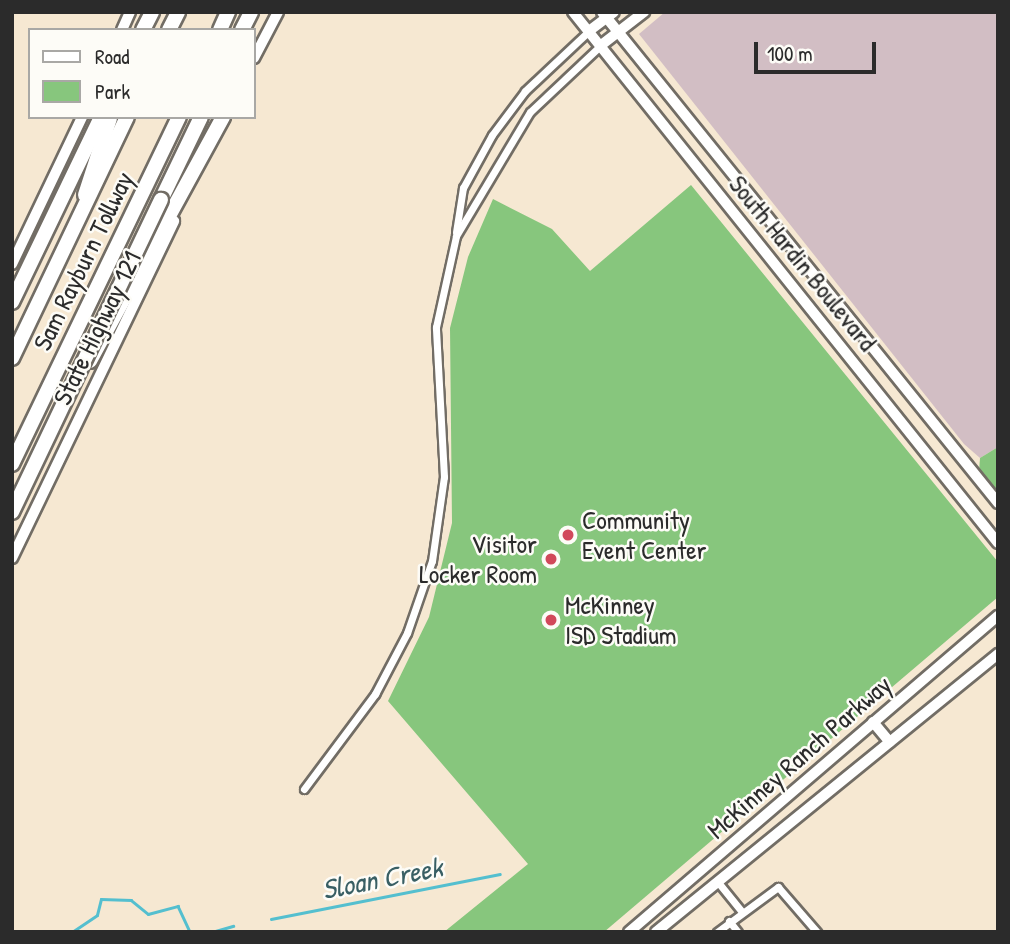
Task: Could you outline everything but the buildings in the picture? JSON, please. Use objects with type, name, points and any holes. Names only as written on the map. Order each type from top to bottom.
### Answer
[{"type":"highway","points":[[170,28],[178,12]]},
{"type":"highway","points":[[221,28],[228,12]]},
{"type":"highway","points":[[243,28],[251,12]]},
{"type":"highway","points":[[12,302],[100,119]]},
{"type":"highway","points":[[82,214],[110,119]]},
{"type":"highway","name":"Sam Rayburn Tollway","points":[[12,358],[126,119]]},
{"type":"highway","name":"Sam Rayburn Tollway","points":[[12,464],[178,119]]},
{"type":"highway","points":[[12,512],[200,119]]},
{"type":"highway","points":[[12,499],[222,119]]},
{"type":"main road","points":[[123,28],[130,12]]},
{"type":"main road","points":[[256,54],[278,12]]},
{"type":"main road","name":"South Hardin Boulevard","points":[[573,12],[998,543]]},
{"type":"main road","name":"South Hardin Boulevard","points":[[607,14],[618,32],[908,396],[998,503]]},
{"type":"main road","points":[[12,264],[81,119]]},
{"type":"main road","name":"State Highway 121","points":[[12,558],[222,119]]},
{"type":"main road","points":[[887,404],[908,396]]},
{"type":"main road","points":[[895,415],[908,396]]},
{"type":"main road","name":"McKinney Ranch Parkway","points":[[629,932],[998,616]]},
{"type":"main road","name":"McKinney Ranch Parkway","points":[[656,932],[998,654]]},
{"type":"main road","points":[[873,722],[890,742]]},
{"type":"main road","points":[[706,868],[717,881]]},
{"type":"street","points":[[456,236],[530,112],[600,46],[644,12]]},
{"type":"street","points":[[304,789],[375,694],[407,633],[432,561],[444,477],[436,327],[456,236],[463,188],[484,147],[525,91],[607,14]]},
{"type":"street","points":[[717,881],[741,911]]},
{"type":"street","points":[[717,932],[741,911],[778,887],[817,932]]},
{"type":"street","points":[[729,921],[738,932]]},
{"type":"shaded area","points":[[665,12],[998,12],[998,447],[980,458],[964,444],[639,34]]},
{"type":"green space","points":[[691,185],[998,562],[998,597],[604,932],[444,932],[528,864],[388,701],[429,617],[452,523],[450,328],[468,257],[493,199],[552,229],[590,271]]},
{"type":"green space","points":[[998,447],[998,494],[979,472],[980,458]]},
{"type":"waterway","name":"Sloan Creek","points":[[271,919],[500,874]]},
{"type":"waterway","name":"Sloan Creek","points":[[72,932],[97,915],[101,899],[131,900],[148,914],[178,906],[190,932]]},
{"type":"waterway","name":"Sloan Creek","points":[[212,932],[233,926]]},
{"type":"waterway","name":"Sloan Creek","points":[[42,932],[58,932]]},
{"type":"place","name":"Community Event Center","points":[[568,535]]},
{"type":"place","name":"Visitor Locker Room","points":[[551,559]]},
{"type":"place","name":"McKinney ISD Stadium","points":[[551,620]]}]
